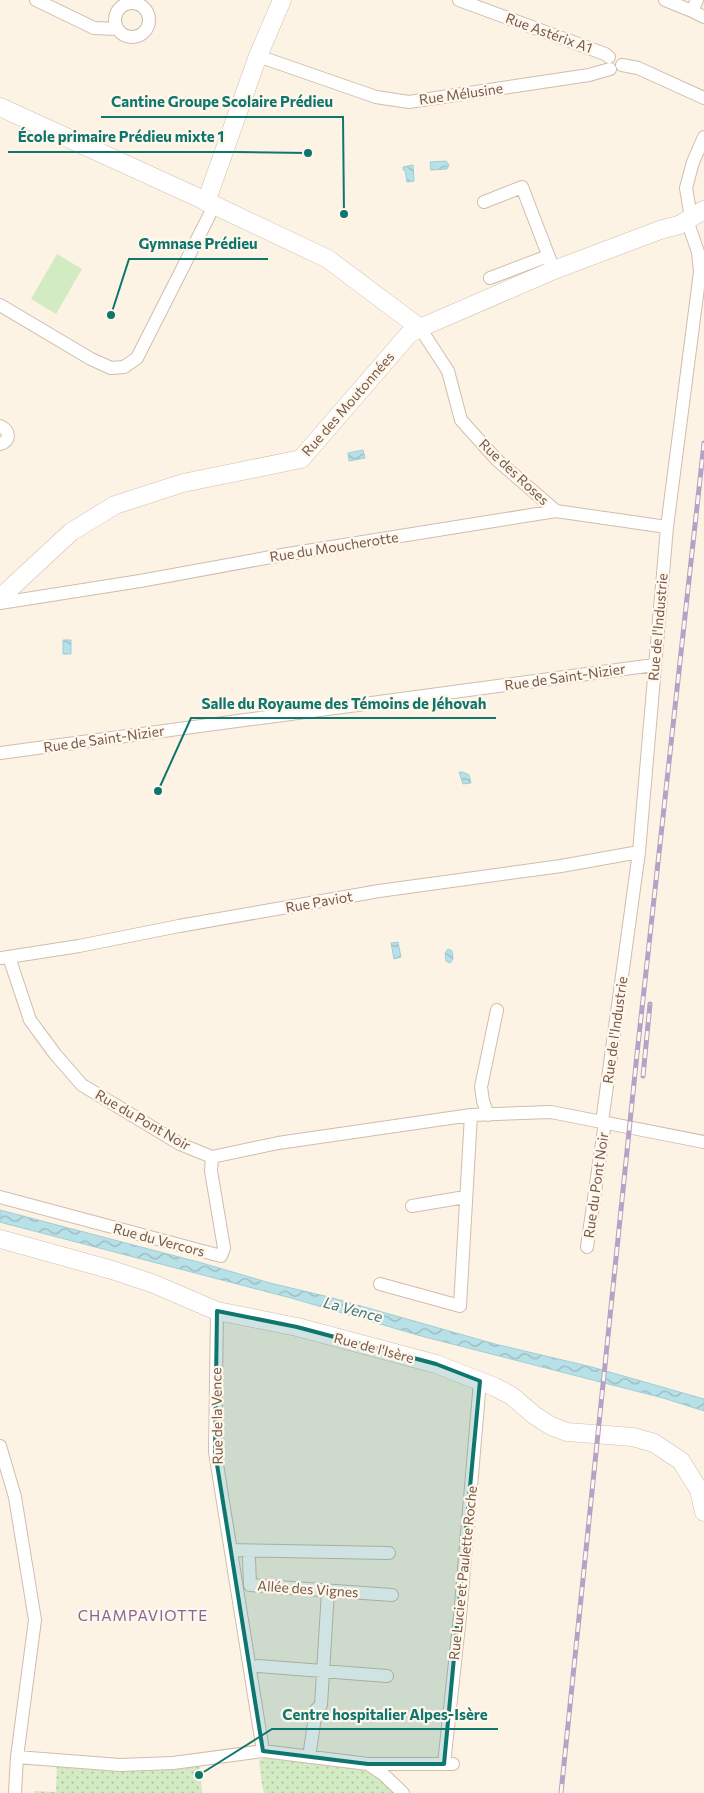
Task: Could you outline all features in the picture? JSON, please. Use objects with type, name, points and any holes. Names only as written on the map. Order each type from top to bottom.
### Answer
[{"type":"street","points":[[36,0],[94,28],[117,29]]},
{"type":"street","points":[[0,306],[91,359],[111,368],[124,367],[137,358],[210,204],[258,56],[282,0]]},
{"type":"street","name":"Rue Astérix A1","points":[[459,0],[605,54],[609,63]]},
{"type":"street","points":[[665,0],[695,6],[704,17]]},
{"type":"street","name":"Rue Astérix A1","points":[[609,63],[614,55],[618,56],[622,60],[622,65],[638,68],[704,98]]},
{"type":"street","name":"Rue Mélusine","points":[[258,56],[376,97],[410,102],[589,76],[609,63]]},
{"type":"street","points":[[0,107],[328,259],[420,328]]},
{"type":"street","name":"Rue de l'Industrie","points":[[604,1122],[639,852],[654,665],[668,527],[700,272],[698,252],[689,226],[697,214],[690,212],[686,188],[693,162],[704,137]]},
{"type":"street","points":[[484,202],[522,187],[551,263],[490,278]]},
{"type":"street","name":"Rue des Moutonnées","points":[[0,598],[71,532],[115,505],[184,483],[301,459],[409,334],[551,263],[679,225],[697,214]]},
{"type":"street","name":"Rue des Roses","points":[[420,328],[448,370],[461,420],[497,460],[556,511]]},
{"type":"street","points":[[0,426],[6,429],[8,434],[8,439],[0,444]]},
{"type":"street","name":"Rue du Moucherotte","points":[[0,603],[138,582],[282,556],[556,511],[668,527]]},
{"type":"street","name":"Rue de Saint-Nizier","points":[[0,753],[654,665]]},
{"type":"street","name":"Rue Paviot","points":[[4,958],[379,891],[561,866],[639,852]]},
{"type":"street","name":"Rue du Pont Noir","points":[[4,958],[30,1020],[55,1054],[82,1085],[180,1144],[212,1157],[278,1143],[471,1115],[551,1112],[704,1142]]},
{"type":"street","points":[[488,1115],[483,1101],[482,1087],[497,1010]]},
{"type":"street","points":[[380,1284],[460,1306],[471,1115]]},
{"type":"street","name":"Rue du Pont Noir","points":[[587,1247],[604,1122]]},
{"type":"street","name":"Rue du Vercors","points":[[0,1197],[221,1256],[224,1248],[212,1171],[212,1157]]},
{"type":"street","points":[[412,1206],[465,1197]]},
{"type":"street","name":"Rue de l'Isère","points":[[0,1239],[154,1284],[217,1311],[297,1327],[436,1364],[512,1396],[534,1415],[551,1426],[568,1432],[633,1437],[654,1443],[681,1462],[699,1490],[704,1512]]},
{"type":"street","name":"Rue de la Vence","points":[[217,1311],[215,1452],[263,1751]]},
{"type":"street","name":"Rue Lucie et Paulette Roche","points":[[368,1764],[449,1764],[480,1381]]},
{"type":"street","points":[[0,1446],[15,1497],[35,1620],[17,1757],[15,1793]]},
{"type":"street","points":[[231,1550],[389,1553]]},
{"type":"street","name":"Allée des Vignes","points":[[249,1559],[250,1585],[392,1595]]},
{"type":"street","points":[[309,1757],[316,1710],[321,1705],[328,1591]]},
{"type":"street","points":[[258,1666],[387,1676]]},
{"type":"street","points":[[17,1757],[120,1765],[173,1763],[263,1751],[368,1764],[383,1774],[403,1793]]},
{"type":"highlighted area","points":[[217,1311],[297,1327],[436,1364],[480,1381],[444,1764],[368,1764],[263,1751],[215,1452]]},
{"type":"green space","points":[[57,254],[82,269],[56,314],[31,299]]},
{"type":"green space","points":[[265,1758],[365,1770],[379,1777],[397,1793],[264,1793],[259,1760]]},
{"type":"green space","points":[[57,1762],[124,1770],[167,1770],[200,1766],[202,1793],[34,1793],[34,1791],[56,1792]]},
{"type":"water","points":[[446,161],[449,165],[447,169],[431,170],[430,162]]},
{"type":"water","points":[[413,165],[414,181],[407,182],[403,167]]},
{"type":"water","points":[[363,450],[365,458],[349,461],[348,453]]},
{"type":"water","points":[[63,640],[71,640],[71,654],[63,654]]},
{"type":"water","points":[[459,772],[469,775],[471,783],[463,784]]},
{"type":"water","points":[[398,942],[401,957],[394,959],[391,943]]},
{"type":"water","points":[[448,949],[452,951],[453,959],[450,963],[446,961],[445,953]]},
{"type":"water","name":"La Vence","points":[[0,1210],[202,1263],[270,1283],[329,1297],[495,1344],[592,1367],[704,1399],[704,1411],[663,1398],[421,1336],[291,1298],[7,1224],[0,1222]]},
{"type":"railway","points":[[561,1793],[637,1054],[704,443]]},
{"type":"railway","points":[[643,1076],[650,1004]]},
{"type":"place","name":"École primaire Prédieu mixte 1","points":[[308,153]]},
{"type":"place","name":"Cantine Groupe Scolaire Prédieu","points":[[344,214]]},
{"type":"place","name":"Gymnase Prédieu","points":[[111,315]]},
{"type":"place","name":"Salle du Royaume des Témoins de Jéhovah","points":[[158,791]]},
{"type":"place","name":"Centre hospitalier Alpes-Isère","points":[[199,1775]]},
{"type":"district","name":"CHAMPAVIOTTE","points":[[143,1616]]}]
